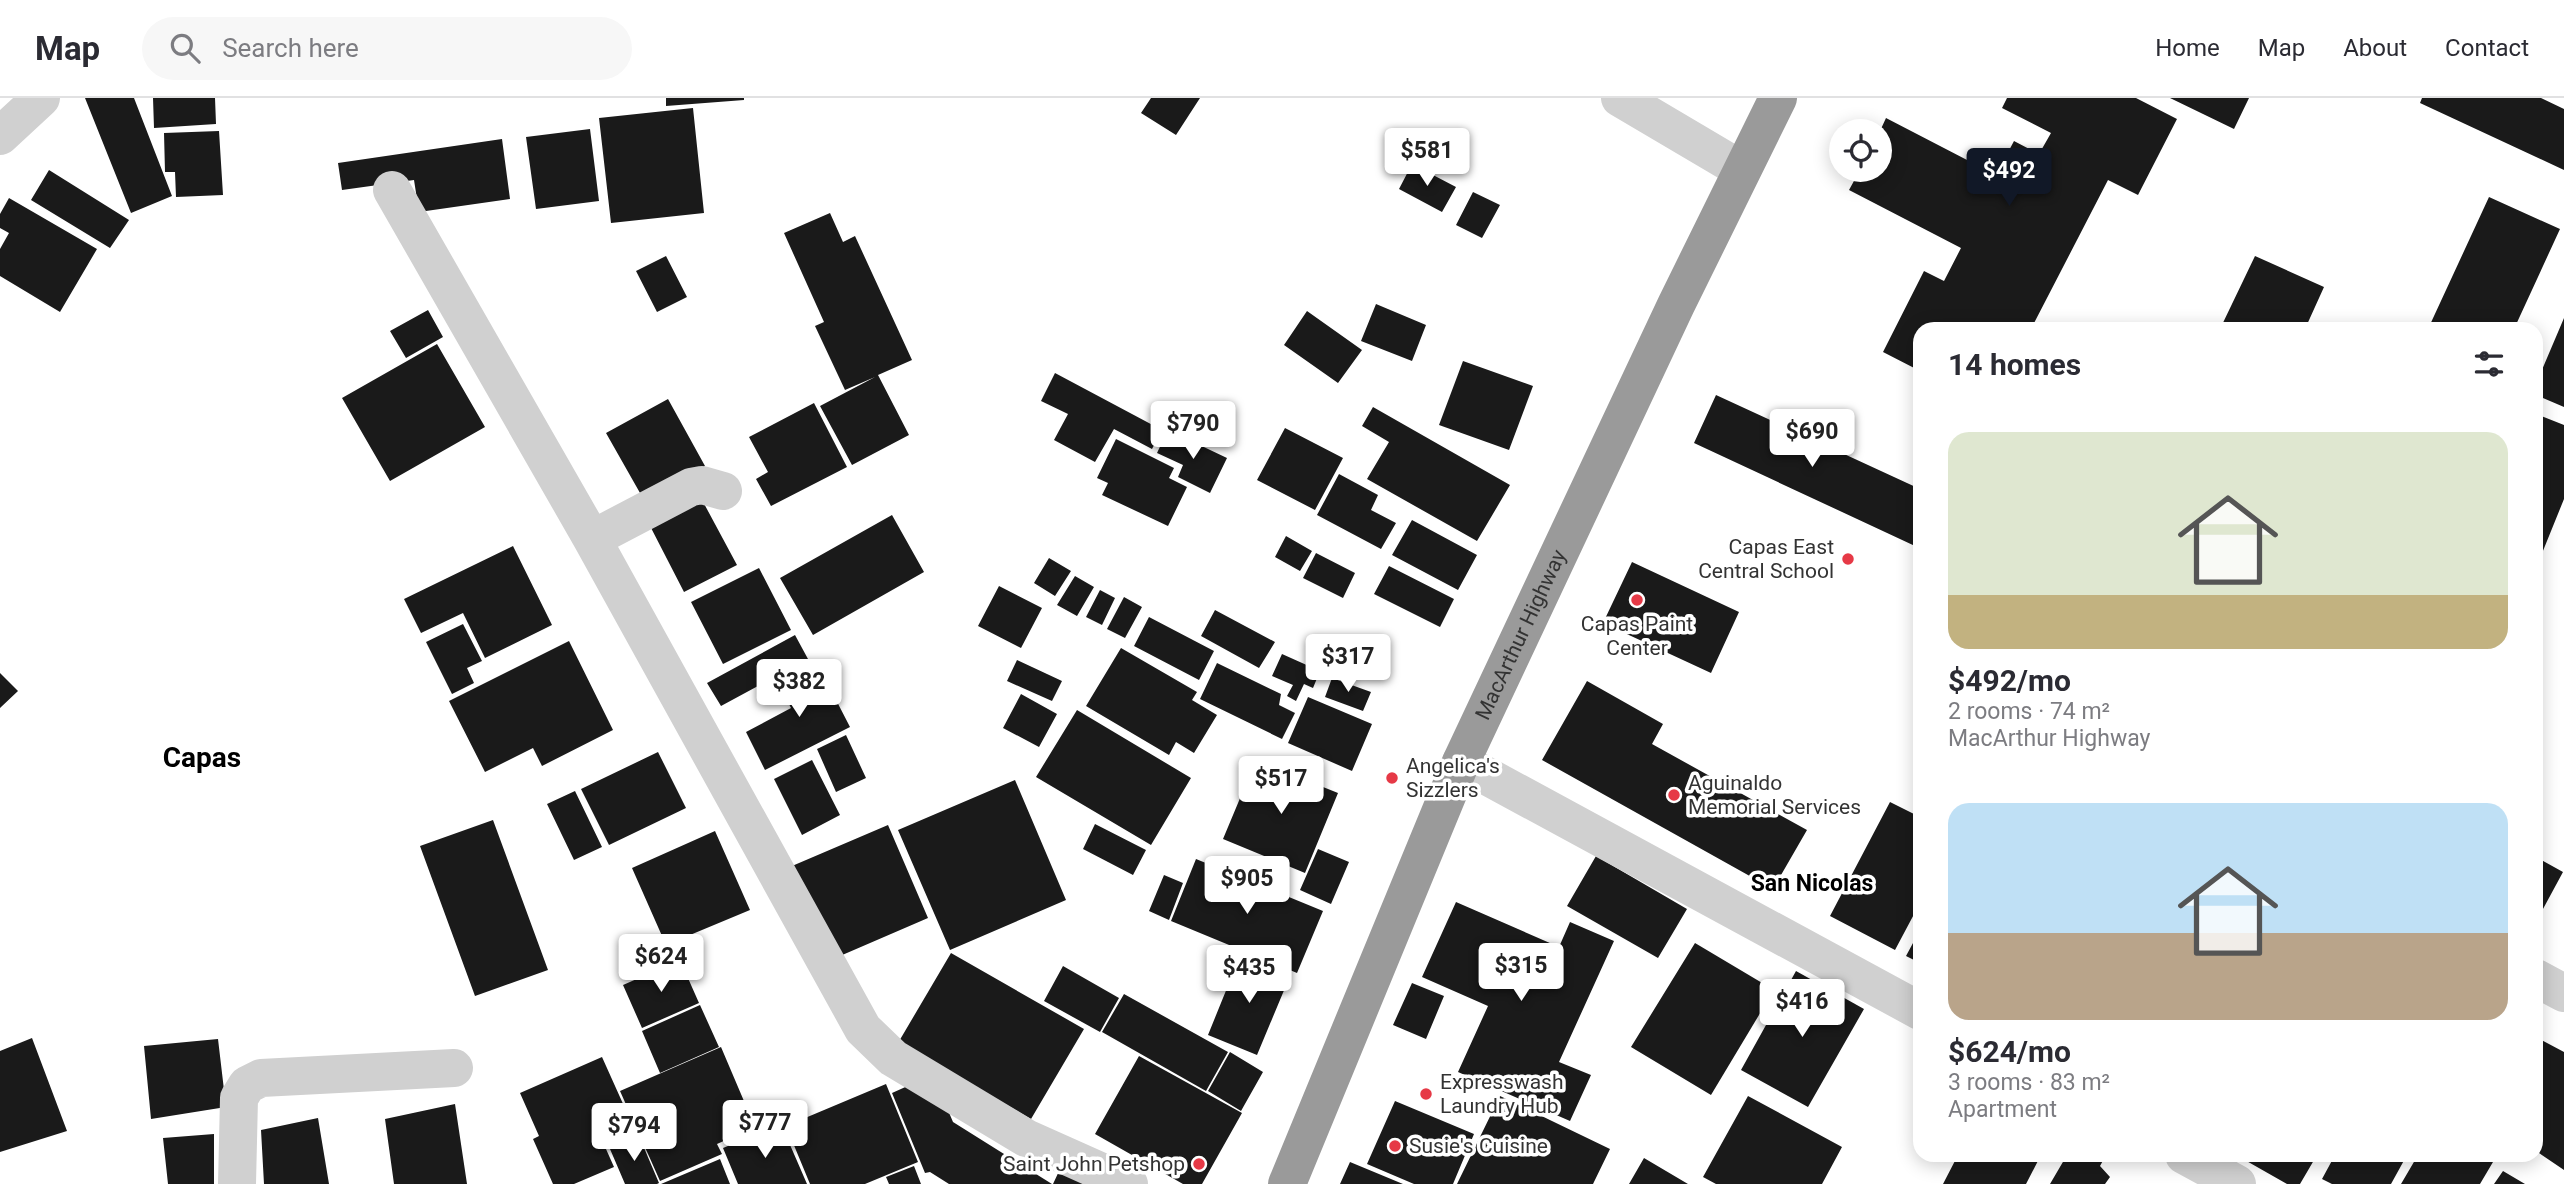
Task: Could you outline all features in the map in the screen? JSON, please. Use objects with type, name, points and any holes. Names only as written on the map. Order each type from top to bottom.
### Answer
[{"type":"highway","name":"MacArthur Highway","points":[[1287,1184],[1461,762],[1778,98]]},
{"type":"street","points":[[0,136],[41,98]]},
{"type":"street","points":[[1620,98],[1742,170]]},
{"type":"street","points":[[392,190],[592,539],[863,1029],[893,1058],[1027,1138],[1129,1184]]},
{"type":"street","points":[[592,539],[691,488],[702,485],[723,491]]},
{"type":"street","points":[[1461,762],[1913,1008]]},
{"type":"street","points":[[2543,982],[2564,993]]},
{"type":"street","points":[[237,1184],[239,1098],[247,1085],[261,1078],[454,1068]]},
{"type":"street","points":[[2197,1162],[2237,1184]]},
{"type":"building","points":[[85,98],[134,98],[172,196],[131,213]]},
{"type":"building","points":[[153,98],[215,98],[216,124],[154,128]]},
{"type":"building","points":[[666,98],[744,98],[744,100],[666,106]]},
{"type":"building","points":[[1151,98],[1200,98],[1176,135],[1141,113]]},
{"type":"building","points":[[2007,98],[2136,98],[2177,119],[2138,195],[2108,180],[2035,322],[1913,322],[1913,367],[1883,352],[1924,271],[1944,281],[1961,248],[1849,190],[1853,182],[1892,182],[1892,121],[1996,175],[2014,141],[2039,154],[2051,133],[2002,108]]},
{"type":"building","points":[[2170,98],[2249,98],[2234,129]]},
{"type":"building","points":[[2422,98],[2541,98],[2564,109],[2564,170],[2420,103]]},
{"type":"building","points":[[693,108],[704,213],[611,223],[599,118]]},
{"type":"building","points":[[590,129],[599,201],[536,209],[526,137]]},
{"type":"building","points":[[219,131],[223,195],[176,197],[175,172],[165,172],[164,133]]},
{"type":"building","points":[[502,139],[510,199],[419,212],[414,180],[342,190],[338,163]]},
{"type":"building","points":[[1412,164],[1456,187],[1442,212],[1399,189]]},
{"type":"building","points":[[49,170],[129,220],[110,248],[31,200]]},
{"type":"building","points":[[1473,192],[1500,205],[1482,238],[1456,225]]},
{"type":"building","points":[[2489,197],[2560,229],[2517,322],[2431,322]]},
{"type":"building","points":[[9,198],[97,249],[60,312],[0,276],[0,249],[9,233],[0,228],[0,214]]},
{"type":"building","points":[[830,213],[843,242],[855,236],[912,360],[878,375],[909,435],[852,465],[820,406],[875,377],[845,390],[815,326],[824,322],[784,233]]},
{"type":"building","points":[[666,256],[687,297],[657,312],[636,271]]},
{"type":"building","points":[[2255,256],[2324,287],[2308,322],[2223,322]]},
{"type":"building","points":[[1376,304],[1426,325],[1412,361],[1361,341]]},
{"type":"building","points":[[428,310],[443,337],[406,358],[390,331]]},
{"type":"building","points":[[1307,311],[1362,350],[1338,383],[1284,345]]},
{"type":"building","points":[[2564,318],[2564,407],[2543,398],[2543,368]]},
{"type":"building","points":[[437,344],[485,427],[390,481],[342,398]]},
{"type":"building","points":[[1463,361],[1533,386],[1509,450],[1439,425]]},
{"type":"building","points":[[1055,373],[1162,430],[1152,449],[1114,429],[1095,462],[1054,440],[1068,414],[1041,401]]},
{"type":"building","points":[[1716,395],[1913,486],[1913,545],[1694,443]]},
{"type":"building","points":[[668,399],[705,466],[644,500],[606,433]]},
{"type":"building","points":[[814,403],[847,467],[771,506],[756,479],[768,472],[749,437]]},
{"type":"building","points":[[1373,407],[1510,485],[1477,541],[1367,479],[1389,442],[1362,426]]},
{"type":"building","points":[[2543,417],[2564,425],[2564,499],[2543,551]]},
{"type":"building","points":[[1285,428],[1343,458],[1315,510],[1257,480]]},
{"type":"building","points":[[1168,430],[1227,458],[1210,493],[1178,477],[1183,465],[1157,453]]},
{"type":"building","points":[[1116,439],[1174,468],[1169,478],[1187,487],[1168,526],[1102,495],[1108,483],[1097,478]]},
{"type":"building","points":[[1339,474],[1378,495],[1371,510],[1396,523],[1381,549],[1317,515]]},
{"type":"building","points":[[701,498],[737,565],[684,592],[649,524]]},
{"type":"building","points":[[892,515],[924,572],[813,635],[780,578]]},
{"type":"building","points":[[1412,520],[1477,555],[1458,590],[1392,555]]},
{"type":"building","points":[[1286,536],[1312,551],[1300,571],[1275,557]]},
{"type":"building","points":[[513,546],[552,625],[485,658],[463,613],[421,633],[404,599]]},
{"type":"building","points":[[1316,553],[1355,573],[1343,598],[1303,578]]},
{"type":"building","points":[[1049,558],[1071,571],[1055,596],[1034,583]]},
{"type":"building","points":[[1632,562],[1739,612],[1711,673],[1603,623]]},
{"type":"building","points":[[1389,566],[1454,599],[1440,627],[1374,594]]},
{"type":"building","points":[[759,568],[791,630],[723,664],[691,602]]},
{"type":"building","points":[[1075,576],[1094,587],[1077,616],[1057,605]]},
{"type":"building","points":[[999,586],[1042,608],[1021,648],[978,626]]},
{"type":"building","points":[[1100,590],[1115,598],[1102,625],[1086,617]]},
{"type":"building","points":[[1124,597],[1142,607],[1125,638],[1107,629]]},
{"type":"building","points":[[1215,610],[1275,642],[1259,668],[1201,636]]},
{"type":"building","points":[[1149,617],[1214,651],[1199,680],[1134,646]]},
{"type":"building","points":[[463,624],[482,661],[467,668],[474,683],[452,694],[426,642]]},
{"type":"building","points":[[795,635],[808,659],[721,706],[707,683]]},
{"type":"building","points":[[569,641],[613,730],[542,766],[533,748],[485,772],[449,701]]},
{"type":"building","points":[[1121,648],[1197,692],[1192,700],[1217,715],[1194,753],[1176,742],[1169,755],[1086,706]]},
{"type":"building","points":[[1282,654],[1320,671],[1313,688],[1304,684],[1296,701],[1287,696],[1293,685],[1272,676]]},
{"type":"building","points":[[1017,660],[1062,681],[1052,701],[1007,681]]},
{"type":"building","points":[[817,663],[850,727],[765,770],[746,732],[791,708],[778,682]]},
{"type":"building","points":[[1217,663],[1281,694],[1279,705],[1295,713],[1282,739],[1200,699]]},
{"type":"building","points":[[0,673],[18,691],[0,708]]},
{"type":"building","points":[[1332,678],[1371,692],[1363,711],[1325,697]]},
{"type":"building","name":"Aguinaldo Memorial Services","points":[[1587,681],[1663,724],[1652,744],[1807,830],[1773,889],[1542,760]]},
{"type":"building","points":[[1021,694],[1057,714],[1039,747],[1003,728]]},
{"type":"building","points":[[1308,697],[1372,724],[1352,771],[1288,743]]},
{"type":"building","points":[[1077,710],[1191,778],[1151,845],[1036,777]]},
{"type":"building","points":[[846,735],[866,778],[836,792],[817,749]]},
{"type":"building","points":[[658,752],[686,808],[609,845],[581,789]]},
{"type":"building","points":[[812,760],[840,815],[802,835],[774,779]]},
{"type":"building","points":[[1256,760],[1338,793],[1305,873],[1223,839]]},
{"type":"building","points":[[1015,780],[1066,900],[950,950],[898,830]]},
{"type":"building","points":[[575,791],[602,847],[574,860],[547,804]]},
{"type":"building","points":[[1890,802],[1913,814],[1913,916],[1895,950],[1830,916]]},
{"type":"building","points":[[493,820],[548,970],[475,996],[420,846]]},
{"type":"building","points":[[1095,824],[1146,850],[1133,875],[1083,849]]},
{"type":"building","points":[[888,825],[928,918],[833,959],[792,866]]},
{"type":"building","points":[[715,831],[750,910],[666,945],[632,868]]},
{"type":"building","points":[[1318,849],[1349,862],[1331,904],[1300,890]]},
{"type":"building","points":[[1596,856],[1687,909],[1658,958],[1567,906]]},
{"type":"building","points":[[1196,859],[1323,911],[1297,973],[1171,921]]},
{"type":"building","points":[[2543,861],[2563,872],[2543,909]]},
{"type":"building","points":[[1164,875],[1183,883],[1169,920],[1149,911]]},
{"type":"building","points":[[1456,902],[1559,947],[1570,922],[1614,941],[1559,1062],[1591,1075],[1570,1121],[1458,1072],[1488,1006],[1422,977]]},
{"type":"building","points":[[1695,943],[1774,990],[1711,1095],[1631,1047]]},
{"type":"building","points":[[1913,943],[1913,960],[1906,956]]},
{"type":"building","points":[[951,953],[1084,1029],[1031,1119],[898,1043]]},
{"type":"building","points":[[1240,956],[1290,976],[1257,1055],[1208,1035]]},
{"type":"building","points":[[680,960],[699,1003],[642,1028],[623,985]]},
{"type":"building","points":[[1063,966],[1119,998],[1100,1032],[1044,1001]]},
{"type":"building","points":[[1796,971],[1864,1009],[1808,1107],[1741,1070]]},
{"type":"building","points":[[1412,983],[1444,996],[1426,1039],[1393,1025]]},
{"type":"building","points":[[1124,994],[1228,1052],[1206,1091],[1102,1032]]},
{"type":"building","points":[[700,1005],[719,1047],[660,1073],[642,1031]]},
{"type":"building","points":[[32,1038],[67,1131],[0,1152],[0,1051]]},
{"type":"building","points":[[218,1039],[226,1107],[151,1119],[144,1046]]},
{"type":"building","points":[[2543,1041],[2564,1052],[2564,1170],[2543,1156]]},
{"type":"building","points":[[721,1047],[755,1127],[717,1144],[722,1154],[660,1181],[620,1091]]},
{"type":"building","points":[[1230,1052],[1263,1072],[1241,1111],[1208,1091]]},
{"type":"building","points":[[1139,1056],[1242,1113],[1202,1184],[1183,1184],[1095,1134]]},
{"type":"building","points":[[602,1057],[637,1135],[606,1149],[614,1167],[574,1184],[553,1184],[533,1139],[539,1136],[520,1093]]},
{"type":"building","points":[[921,1080],[942,1096],[953,1122],[1052,1184],[949,1184],[930,1172],[925,1173],[892,1093]]},
{"type":"building","points":[[886,1084],[918,1162],[865,1184],[810,1184],[786,1126]]},
{"type":"building","points":[[1500,1096],[1610,1149],[1593,1184],[1457,1184]]},
{"type":"building","points":[[1748,1096],[1842,1147],[1822,1184],[1716,1184],[1703,1177]]},
{"type":"building","points":[[1395,1101],[1474,1134],[1453,1184],[1414,1184],[1367,1164]]},
{"type":"building","points":[[455,1104],[467,1184],[394,1184],[385,1119]]},
{"type":"building","points":[[318,1118],[329,1184],[264,1184],[261,1130]]},
{"type":"building","points":[[781,1124],[807,1184],[738,1184],[723,1148]]},
{"type":"building","points":[[214,1134],[214,1184],[168,1184],[163,1138]]},
{"type":"building","points":[[639,1136],[659,1183],[657,1184],[625,1184],[610,1149]]},
{"type":"building","points":[[1644,1158],[1688,1184],[1629,1184]]},
{"type":"building","points":[[720,1159],[730,1184],[661,1184]]},
{"type":"building","points":[[1350,1162],[1403,1184],[1340,1184]]},
{"type":"building","points":[[1954,1162],[2037,1162],[2026,1184],[1943,1184]]},
{"type":"building","points":[[2063,1162],[2102,1162],[2100,1166],[2110,1177],[2105,1184],[2050,1184]]},
{"type":"building","points":[[2248,1162],[2313,1162],[2300,1184],[2287,1184]]},
{"type":"building","points":[[2331,1162],[2403,1162],[2391,1184],[2332,1184],[2322,1179]]},
{"type":"building","points":[[2414,1162],[2493,1162],[2480,1184],[2401,1184]]},
{"type":"building","points":[[914,1166],[921,1184],[889,1184],[886,1177]]},
{"type":"building","points":[[1060,1169],[1095,1184],[1053,1184]]},
{"type":"building","points":[[2503,1171],[2525,1184],[2494,1184]]},
{"type":"place","name":"Capas East Central School","points":[[1848,559]]},
{"type":"place","name":"Capas Paint Center","points":[[1637,600]]},
{"type":"place","name":"Angelica's Sizzlers","points":[[1392,778]]},
{"type":"place","name":"Aguinaldo Memorial Services","points":[[1674,795]]},
{"type":"place","name":"Expresswash Laundry Hub","points":[[1426,1094]]},
{"type":"place","name":"Susie's Cuisine","points":[[1395,1146]]},
{"type":"place","name":"Saint John Petshop","points":[[1199,1164]]},
{"type":"district","name":"Capas","points":[[202,757]]},
{"type":"district","name":"San Nicolas","points":[[1812,883]]}]
